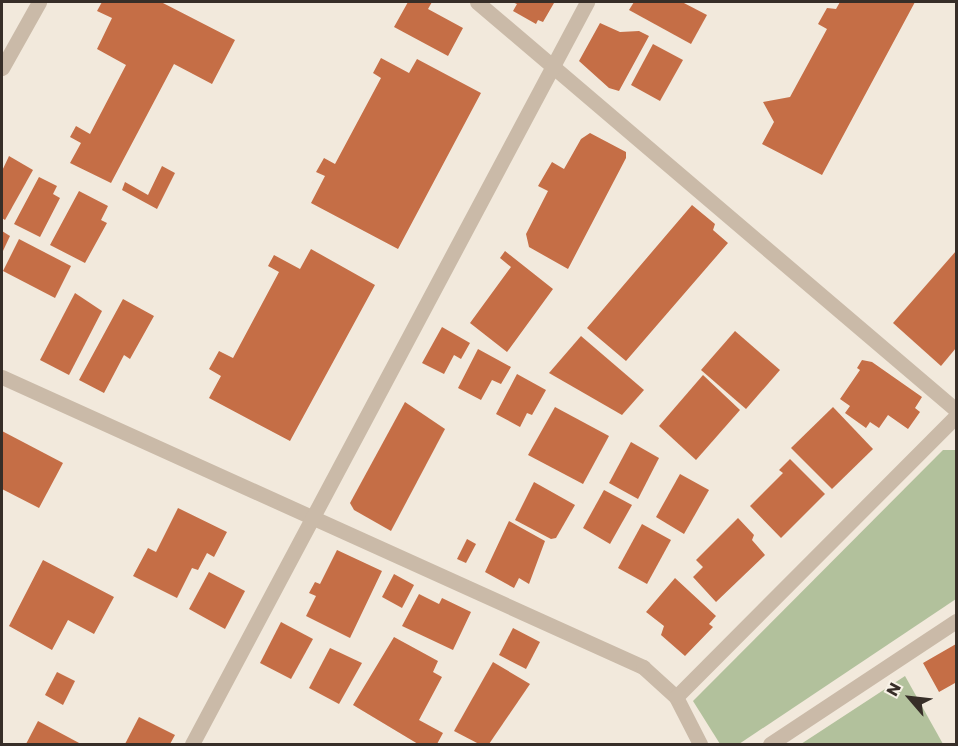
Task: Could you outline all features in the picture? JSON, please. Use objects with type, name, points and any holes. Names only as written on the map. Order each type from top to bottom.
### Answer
[{"type":"street","points":[[2,68],[39,2]]},
{"type":"street","points":[[477,2],[957,410]]},
{"type":"street","points":[[192,744],[587,2]]},
{"type":"street","points":[[2,377],[643,667],[676,697],[700,744]]},
{"type":"street","points":[[676,697],[957,416]]},
{"type":"street","points":[[770,744],[957,621]]},
{"type":"green space","points":[[943,450],[956,450],[956,599],[739,744],[720,744],[693,701]]},
{"type":"green space","points":[[905,676],[943,744],[801,744]]},
{"type":"building","points":[[102,2],[161,2],[235,40],[212,84],[174,64],[111,183],[70,163],[81,143],[70,137],[76,126],[90,134],[126,65],[97,49],[112,18],[97,11]]},
{"type":"building","points":[[408,2],[432,2],[428,9],[463,28],[448,56],[394,27]]},
{"type":"building","points":[[512,2],[554,3],[543,22],[538,20],[536,24],[513,11],[517,4]]},
{"type":"building","points":[[634,2],[682,2],[707,15],[691,44],[629,10]]},
{"type":"building","points":[[840,2],[915,2],[822,175],[762,144],[774,122],[763,102],[790,97],[827,29],[818,24],[827,8],[836,9]]},
{"type":"building","points":[[600,23],[620,32],[639,31],[649,36],[619,91],[609,88],[579,61]]},
{"type":"building","points":[[653,44],[683,60],[660,101],[631,85]]},
{"type":"building","points":[[381,58],[409,73],[417,59],[481,93],[398,249],[311,203],[325,176],[316,172],[324,158],[335,164],[381,78],[373,73]]},
{"type":"building","points":[[590,133],[626,152],[626,158],[568,269],[529,247],[526,234],[548,191],[538,186],[552,162],[564,169],[581,139]]},
{"type":"building","points":[[9,156],[33,170],[5,220],[2,218],[2,171]]},
{"type":"building","points":[[162,166],[175,173],[157,209],[122,190],[125,182],[148,195]]},
{"type":"building","points":[[39,177],[57,186],[53,194],[60,198],[40,237],[14,224]]},
{"type":"building","points":[[79,191],[108,206],[101,220],[107,223],[85,263],[50,245]]},
{"type":"building","points":[[692,205],[715,224],[713,230],[728,243],[626,361],[587,328]]},
{"type":"building","points":[[2,231],[10,236],[2,253]]},
{"type":"building","points":[[19,239],[71,266],[55,298],[3,271]]},
{"type":"building","points":[[311,249],[375,285],[290,441],[209,398],[221,376],[209,369],[219,351],[233,358],[279,272],[268,266],[274,255],[300,269]]},
{"type":"building","points":[[505,251],[553,289],[507,352],[470,323],[511,267],[500,258]]},
{"type":"building","points":[[956,251],[956,348],[941,366],[893,323]]},
{"type":"building","points":[[75,293],[102,311],[69,375],[40,360]]},
{"type":"building","points":[[123,299],[154,316],[130,359],[124,355],[104,393],[79,380]]},
{"type":"building","points":[[442,327],[470,343],[461,359],[454,355],[444,374],[422,363]]},
{"type":"building","points":[[735,331],[780,370],[746,409],[701,370]]},
{"type":"building","points":[[581,336],[644,390],[622,415],[549,373]]},
{"type":"building","points":[[478,349],[511,367],[501,384],[492,380],[481,400],[458,388]]},
{"type":"building","points":[[862,360],[872,362],[922,397],[915,408],[920,412],[908,429],[888,415],[879,428],[870,422],[866,428],[845,413],[850,406],[840,399],[860,370],[857,368]]},
{"type":"building","points":[[517,374],[546,390],[532,415],[527,413],[520,427],[496,414]]},
{"type":"building","points":[[703,375],[740,410],[696,460],[659,426]]},
{"type":"building","points":[[405,402],[445,429],[391,531],[354,510],[350,503]]},
{"type":"building","points":[[555,407],[609,436],[583,484],[528,455]]},
{"type":"building","points":[[833,407],[873,449],[832,489],[791,448]]},
{"type":"building","points":[[2,431],[63,463],[39,508],[2,489]]},
{"type":"building","points":[[631,442],[659,458],[638,499],[609,483]]},
{"type":"building","points":[[790,459],[825,494],[781,538],[750,506],[783,473],[779,470]]},
{"type":"building","points":[[680,474],[709,490],[684,534],[656,517]]},
{"type":"building","points":[[534,482],[575,505],[556,538],[551,539],[515,520]]},
{"type":"building","points":[[604,490],[632,505],[610,544],[583,528]]},
{"type":"building","points":[[178,508],[227,532],[214,557],[207,553],[198,570],[192,568],[177,598],[133,576],[148,548],[156,552]]},
{"type":"building","points":[[738,518],[754,535],[752,540],[765,555],[716,602],[693,577],[703,567],[696,560]]},
{"type":"building","points":[[509,521],[545,541],[529,584],[519,578],[514,588],[485,572]]},
{"type":"building","points":[[642,524],[671,540],[647,584],[618,568]]},
{"type":"building","points":[[467,539],[476,544],[466,563],[457,559]]},
{"type":"building","points":[[337,550],[382,571],[350,638],[306,616],[316,596],[309,593],[315,582],[320,584]]},
{"type":"building","points":[[43,560],[114,597],[94,634],[68,620],[52,650],[9,626]]},
{"type":"building","points":[[209,572],[245,591],[225,629],[189,609]]},
{"type":"building","points":[[394,574],[414,585],[402,608],[382,597]]},
{"type":"building","points":[[675,578],[716,616],[709,624],[713,627],[685,656],[661,635],[664,626],[646,612]]},
{"type":"building","points":[[419,594],[439,604],[442,598],[471,612],[453,650],[402,626]]},
{"type":"building","points":[[281,622],[313,639],[291,679],[260,663]]},
{"type":"building","points":[[513,628],[540,642],[526,669],[499,655]]},
{"type":"building","points":[[394,637],[438,661],[433,672],[442,677],[419,720],[443,733],[437,744],[418,744],[353,705]]},
{"type":"building","points":[[956,644],[956,687],[955,683],[939,692],[923,663]]},
{"type":"building","points":[[330,648],[362,663],[339,704],[309,688]]},
{"type":"building","points":[[493,662],[530,684],[489,744],[479,744],[454,731]]},
{"type":"building","points":[[57,672],[75,681],[63,705],[45,695]]},
{"type":"building","points":[[139,717],[175,735],[170,744],[125,744]]},
{"type":"building","points":[[38,721],[81,744],[26,744]]}]
